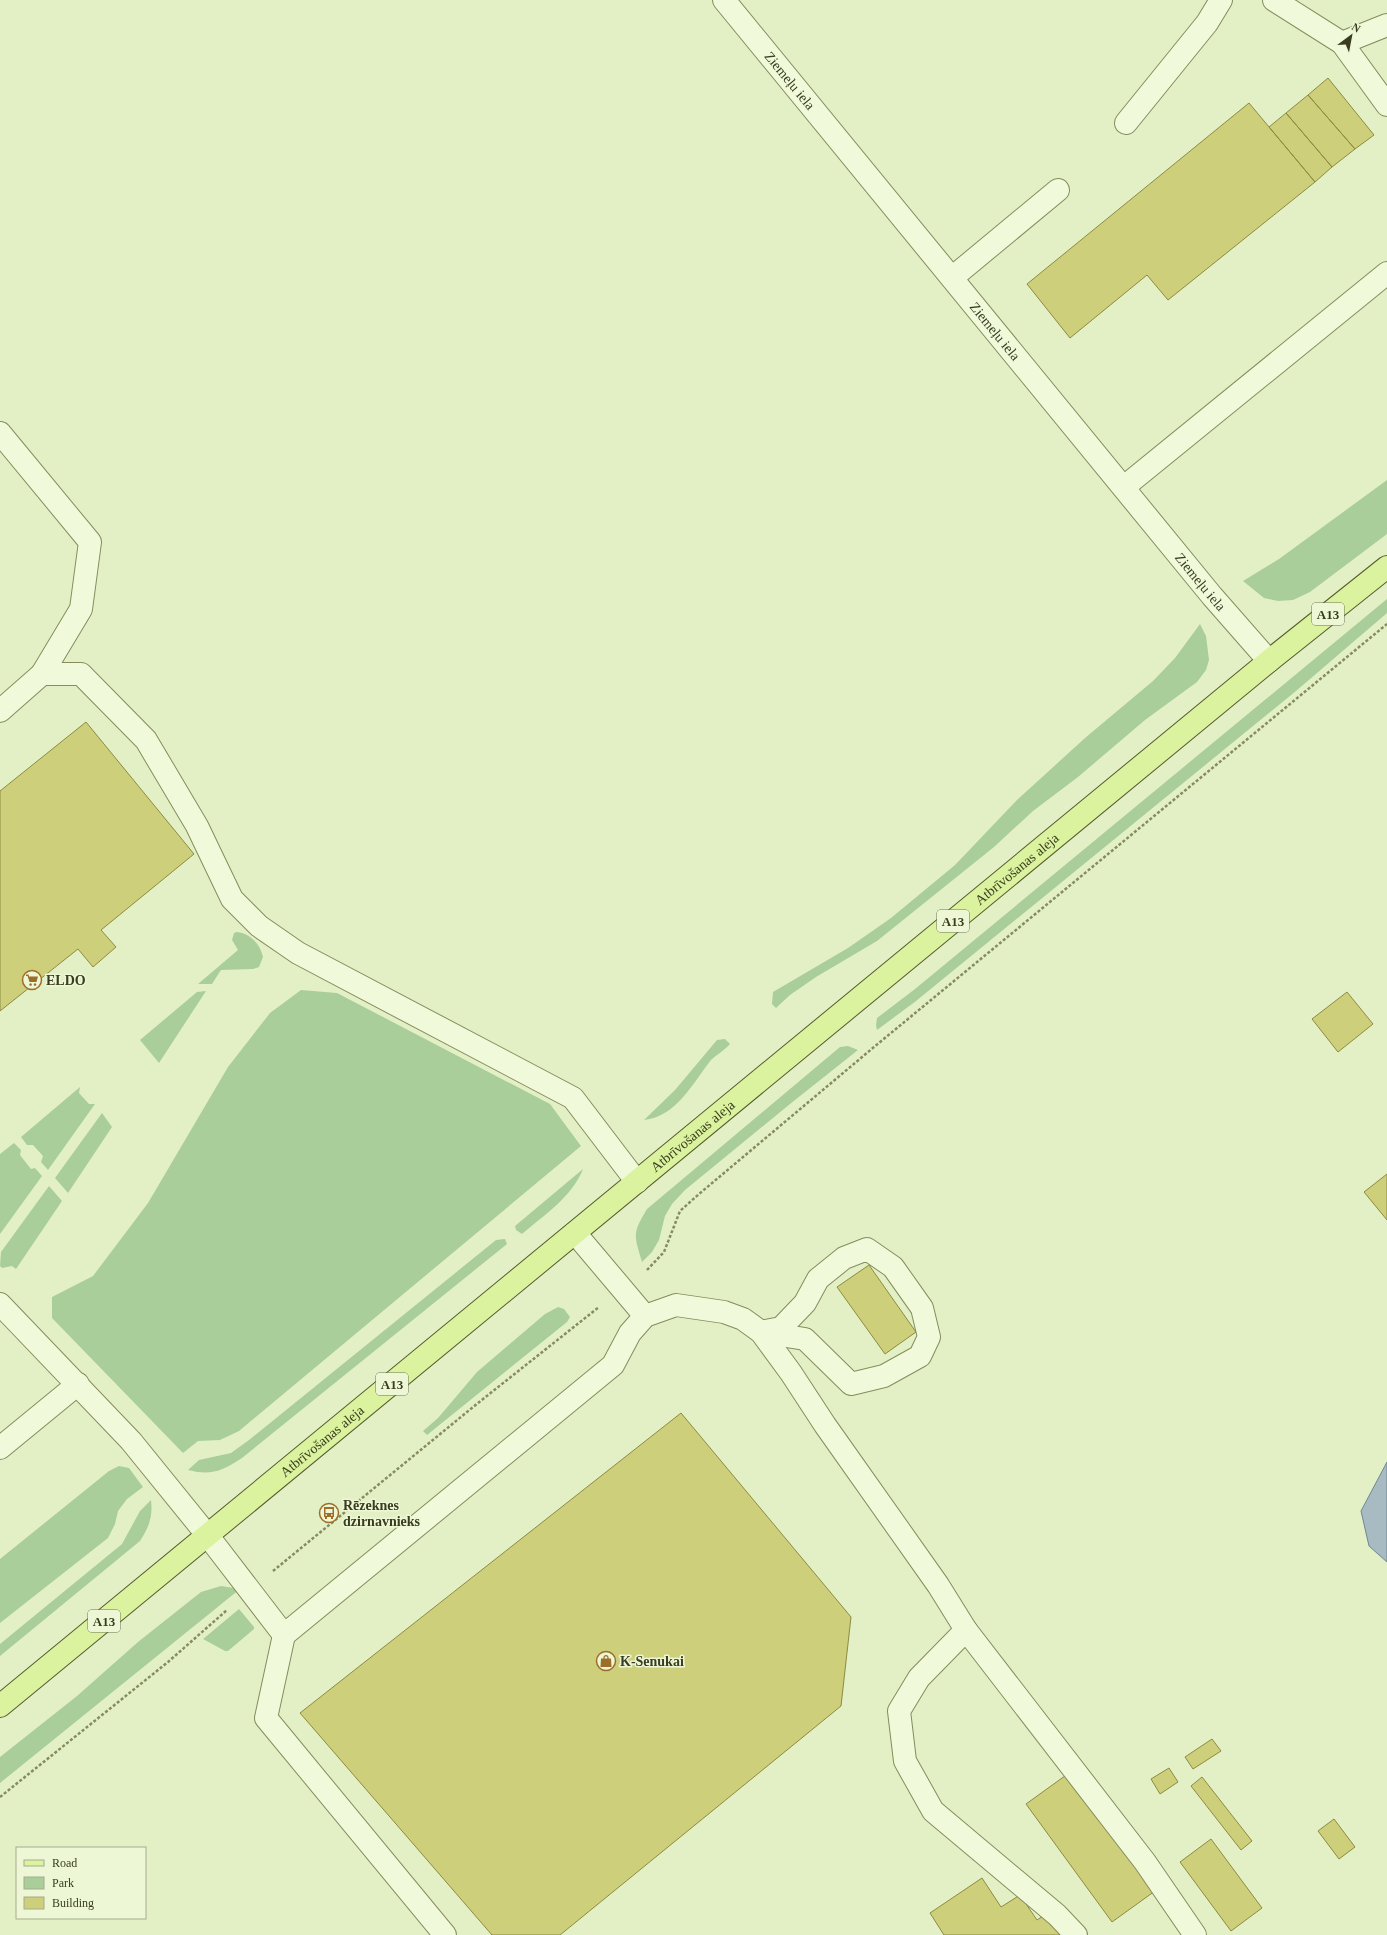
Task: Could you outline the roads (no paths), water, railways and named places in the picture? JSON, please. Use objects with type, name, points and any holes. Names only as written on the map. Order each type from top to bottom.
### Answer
[{"type":"main road","name":"Atbrīvošanas aleja","points":[[0,1706],[1269,661],[1387,567]]},
{"type":"street","name":"Ziemeļu iela","points":[[724,0],[953,277],[1212,596],[1269,661]]},
{"type":"street","points":[[1126,123],[1206,23],[1221,0]]},
{"type":"street","points":[[1274,0],[1342,42],[1387,105]]},
{"type":"street","points":[[1342,42],[1387,25]]},
{"type":"street","points":[[953,277],[1058,190]]},
{"type":"street","points":[[1124,487],[1387,273]]},
{"type":"street","points":[[0,433],[90,542],[81,609],[42,674],[0,711]]},
{"type":"street","points":[[42,674],[81,674],[146,740],[197,826],[232,899],[259,926],[298,953],[573,1098],[637,1182]]},
{"type":"street","points":[[576,1233],[645,1316]]},
{"type":"street","points":[[867,1249],[893,1266],[922,1308],[929,1337],[920,1356],[884,1376],[851,1384],[805,1339],[761,1332],[781,1328],[805,1303],[818,1279],[844,1258],[867,1249]]},
{"type":"street","points":[[0,1304],[131,1441],[208,1536],[284,1635]]},
{"type":"street","points":[[445,1935],[266,1718],[284,1635],[613,1365],[630,1333],[645,1316],[676,1305],[724,1312],[743,1319],[761,1332],[938,1585],[966,1630],[1145,1862],[1188,1932]]},
{"type":"street","points":[[0,1448],[78,1384]]},
{"type":"street","points":[[966,1630],[919,1678],[900,1711],[905,1761],[933,1811],[1051,1910],[1076,1935]]},
{"type":"place","name":"ELDO","points":[[32,980]]},
{"type":"place","name":"Rēzeknes dzirnavnieks","points":[[329,1513]]},
{"type":"place","name":"K-Senukai","points":[[606,1661]]}]
